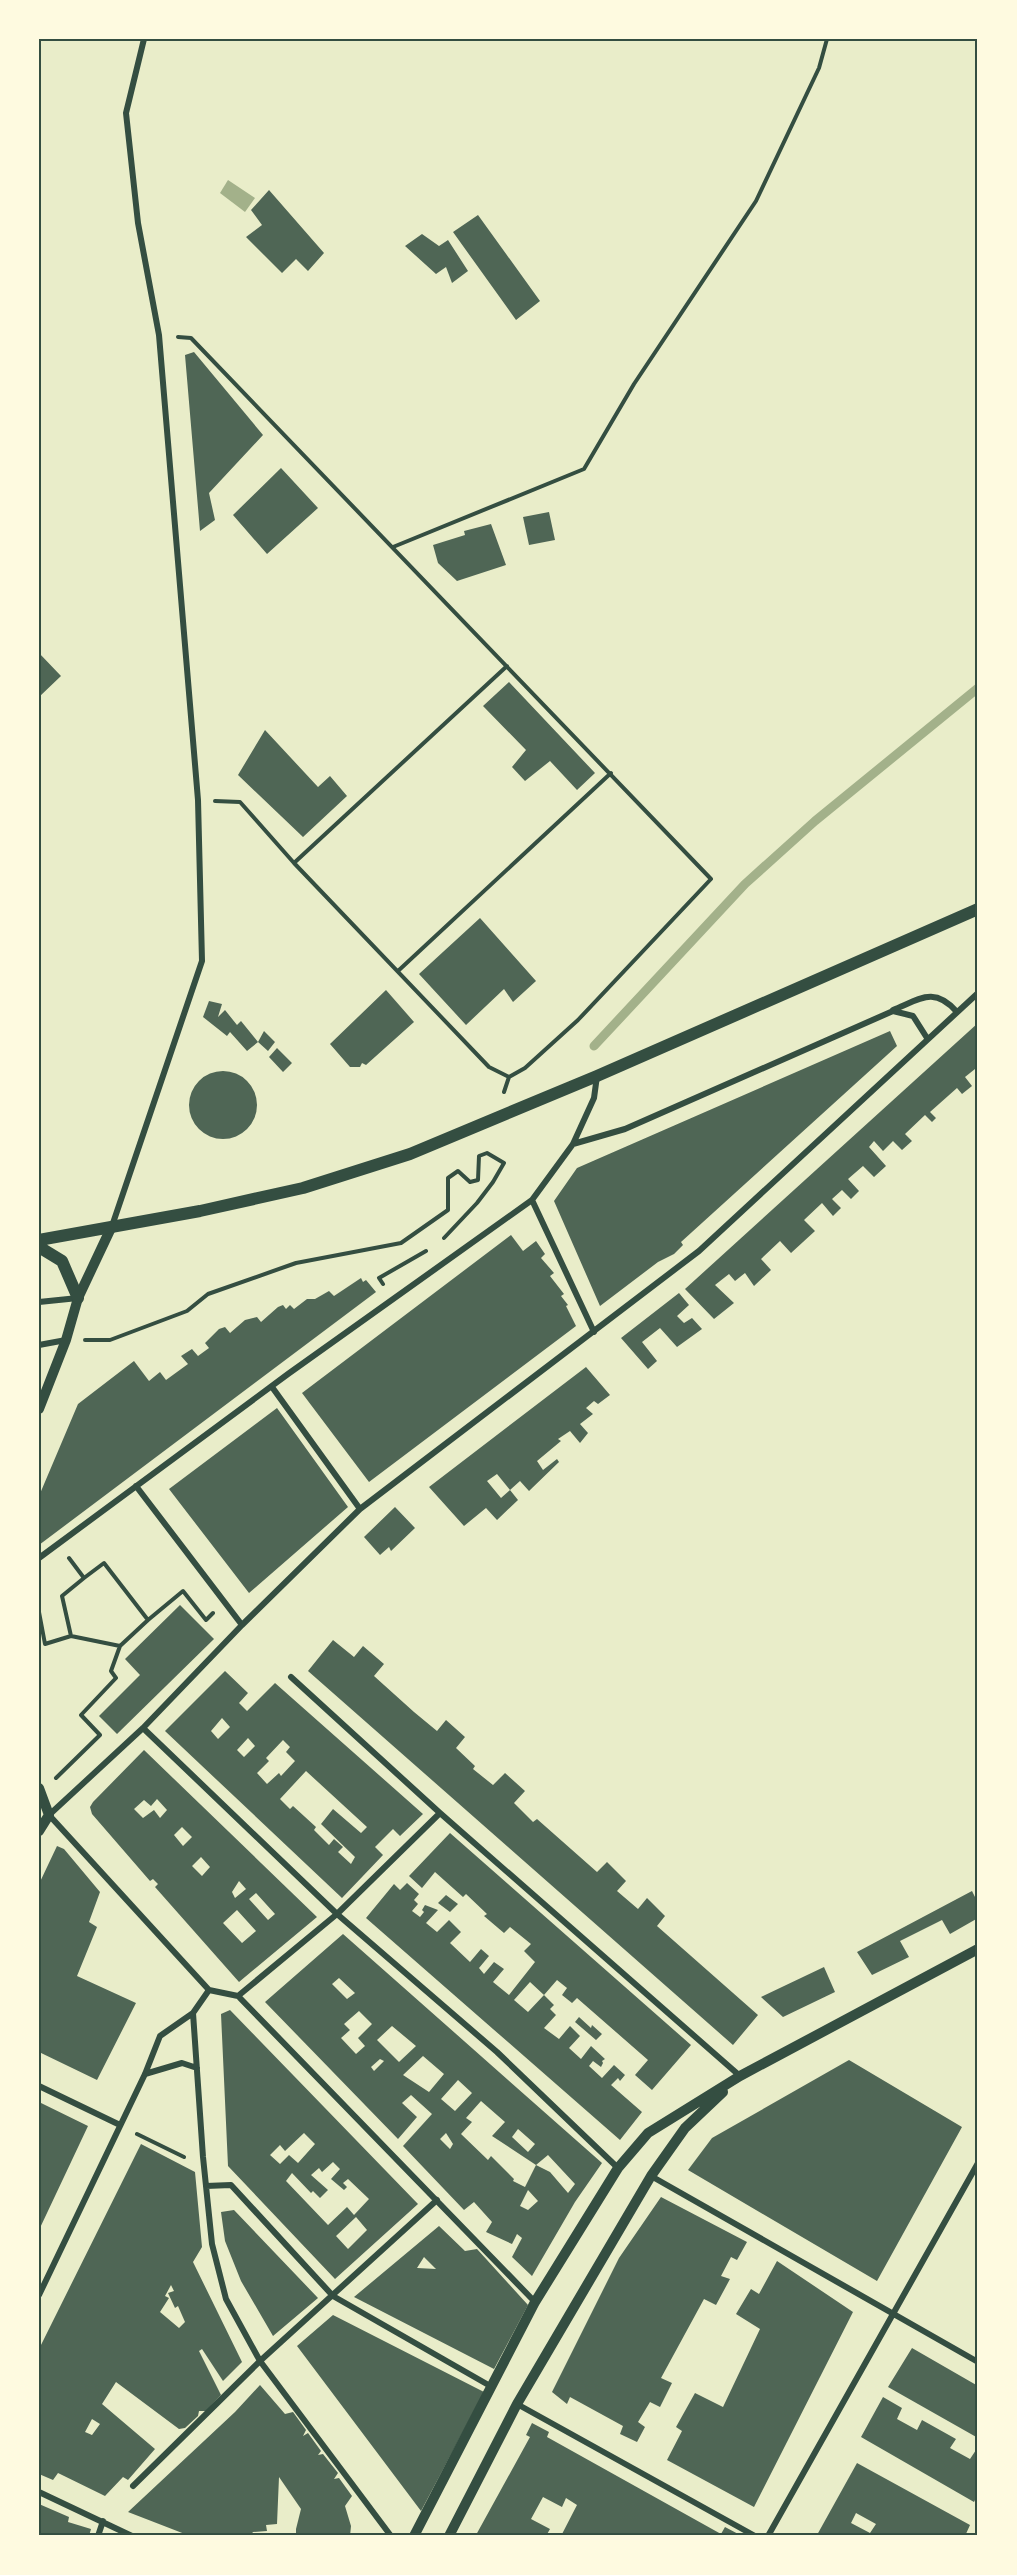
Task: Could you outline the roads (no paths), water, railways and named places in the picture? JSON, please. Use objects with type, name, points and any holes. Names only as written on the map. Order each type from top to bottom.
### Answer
[{"type":"main road","points":[[39,1240],[111,1228],[314,1185],[410,1154],[597,1076],[978,909]]},
{"type":"main road","points":[[39,1247],[62,1261],[78,1298]]},
{"type":"street","points":[[39,1409],[66,1340],[78,1298],[111,1228],[202,962],[198,800],[159,335],[138,223],[126,113],[144,39]]},
{"type":"street","points":[[39,1831],[49,1815],[143,1728],[360,1509],[699,1251],[978,993]]},
{"type":"street","points":[[573,1144],[625,1129],[929,995],[946,1000],[957,1012]]},
{"type":"street","points":[[893,1011],[913,1016],[927,1038]]},
{"type":"street","points":[[39,1558],[532,1200],[573,1144],[594,1098],[597,1076]]},
{"type":"street","points":[[532,1200],[594,1332]]},
{"type":"street","points":[[39,1302],[78,1298]]},
{"type":"street","points":[[39,1345],[66,1340]]},
{"type":"street","points":[[272,1387],[360,1509]]},
{"type":"street","points":[[136,1486],[242,1626]]},
{"type":"street","points":[[291,1677],[440,1813],[740,2076]]},
{"type":"street","points":[[143,1728],[337,1914],[497,2052],[618,2168]]},
{"type":"street","points":[[39,1788],[49,1815],[209,1990],[238,1996],[535,2302]]},
{"type":"street","points":[[238,1996],[337,1914],[440,1813]]},
{"type":"street","points":[[414,2536],[535,2302],[618,2168],[648,2133],[740,2076],[978,1949]]},
{"type":"street","points":[[39,2295],[145,2074],[160,2036],[193,2013],[209,1990]]},
{"type":"street","points":[[193,2013],[212,2244],[226,2299],[260,2361],[391,2536]]},
{"type":"street","points":[[145,2074],[182,2063],[197,2068]]},
{"type":"street","points":[[449,2536],[517,2404],[651,2176],[685,2128],[740,2076]]},
{"type":"street","points":[[39,2086],[120,2125]]},
{"type":"street","points":[[768,2536],[978,2163]]},
{"type":"street","points":[[651,2176],[978,2362]]},
{"type":"street","points":[[206,2186],[231,2185],[333,2296],[492,2387]]},
{"type":"street","points":[[133,2486],[260,2361],[437,2200]]},
{"type":"street","points":[[517,2404],[756,2536]]},
{"type":"street","points":[[39,2492],[132,2536]]},
{"type":"street","points":[[98,2536],[103,2521]]},
{"type":"waterway","points":[[594,1046],[745,884],[815,821],[978,688]]}]
